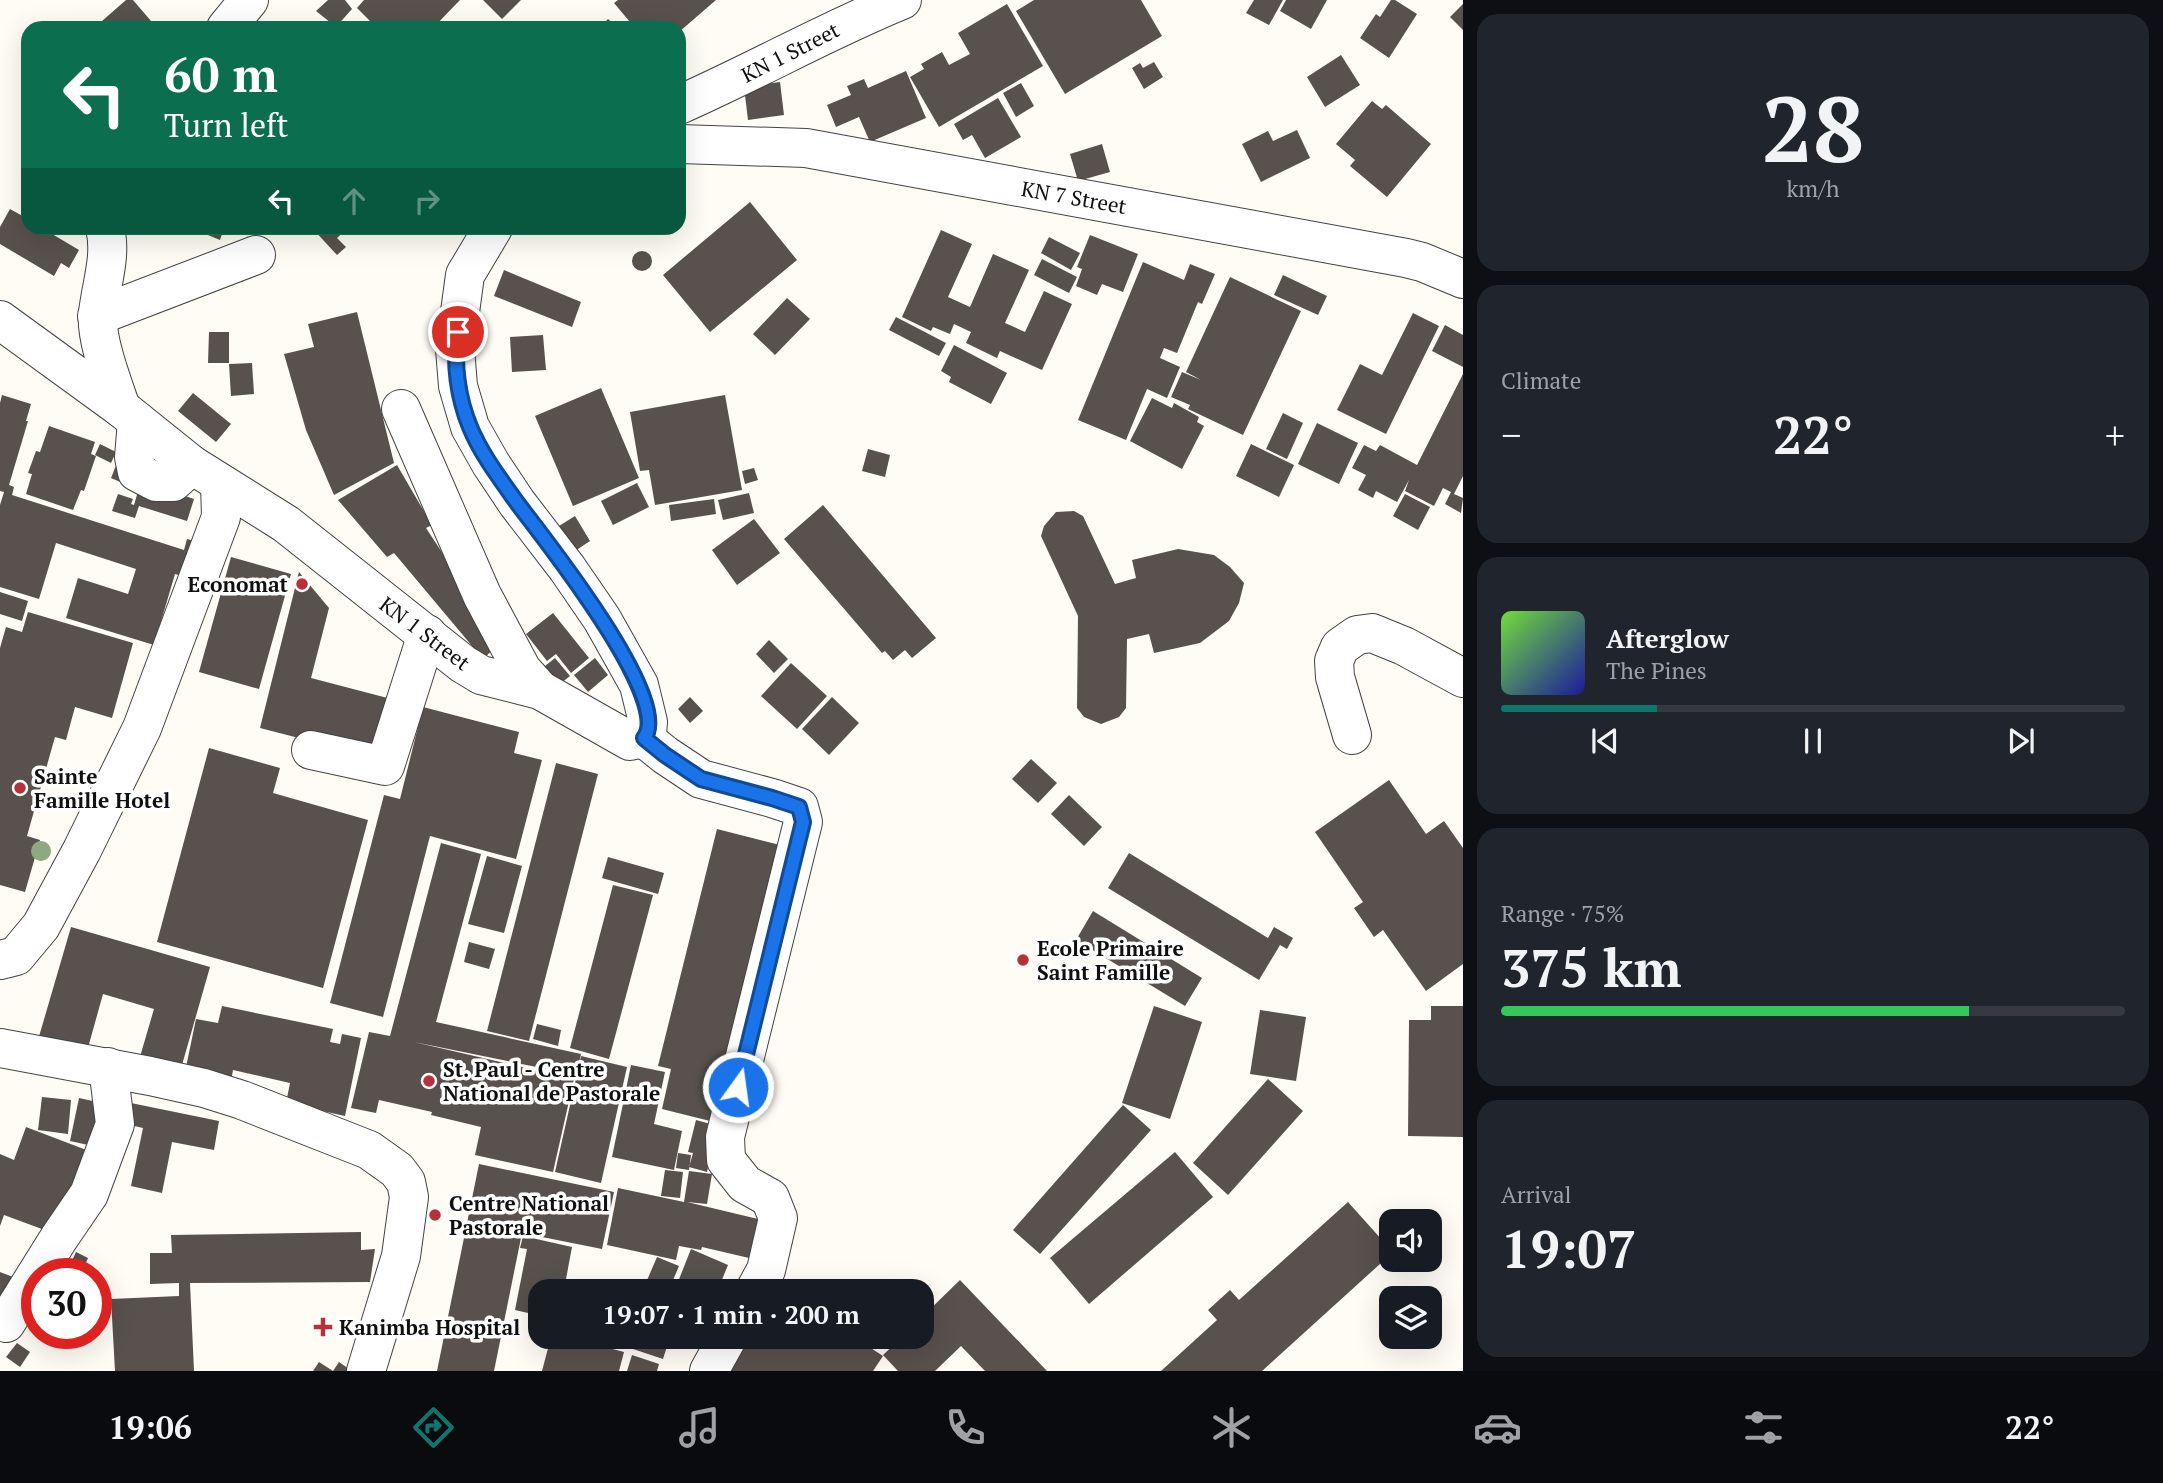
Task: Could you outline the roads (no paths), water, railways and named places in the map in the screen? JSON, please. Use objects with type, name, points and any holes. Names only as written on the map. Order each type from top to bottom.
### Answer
[{"type":"street","points":[[232,21],[249,0]]},
{"type":"street","name":"KN 1 Street","points":[[686,102],[775,61],[854,20],[902,0]]},
{"type":"street","name":"KN 7 Street","points":[[686,144],[806,148],[1406,258],[1463,279]]},
{"type":"street","points":[[107,235],[97,316],[104,356],[129,415]]},
{"type":"street","points":[[489,235],[465,275],[455,349],[458,386],[470,427],[517,503],[567,568],[623,655],[642,696],[648,722],[644,738],[701,779],[799,807],[803,822],[725,1137],[726,1160],[745,1184],[770,1198],[778,1219],[766,1270],[761,1279]]},
{"type":"street","points":[[97,316],[256,255]]},
{"type":"street","name":"KN 1 Street","points":[[0,320],[206,474],[286,524],[358,583],[481,675],[540,691],[630,741],[644,738]]},
{"type":"street","points":[[401,409],[482,595],[522,670],[540,691]]},
{"type":"street","points":[[0,960],[16,956],[41,926],[142,728],[221,517],[206,474]]},
{"type":"street","points":[[1352,735],[1335,677],[1334,661],[1340,647],[1357,635],[1372,633],[1404,646],[1463,678]]},
{"type":"street","points":[[311,750],[385,766],[427,634]]},
{"type":"street","points":[[0,1048],[108,1067],[204,1088],[262,1107],[369,1150],[397,1170],[406,1182],[409,1197],[401,1256],[366,1371]]},
{"type":"street","points":[[6,1323],[89,1194],[115,1124],[108,1067]]},
{"type":"street","points":[[709,1371],[721,1349]]},
{"type":"place","name":"Economat","points":[[302,584]]},
{"type":"place","name":"Sainte Famille Hotel","points":[[20,788]]},
{"type":"place","name":"Ecole Primaire Saint Famille","points":[[1023,960]]},
{"type":"place","name":"St. Paul - Centre National de Pastorale","points":[[429,1081]]},
{"type":"place","name":"Centre National Pastorale","points":[[435,1215]]},
{"type":"place","name":"Kanimba Hospital","points":[[323,1327]]}]
